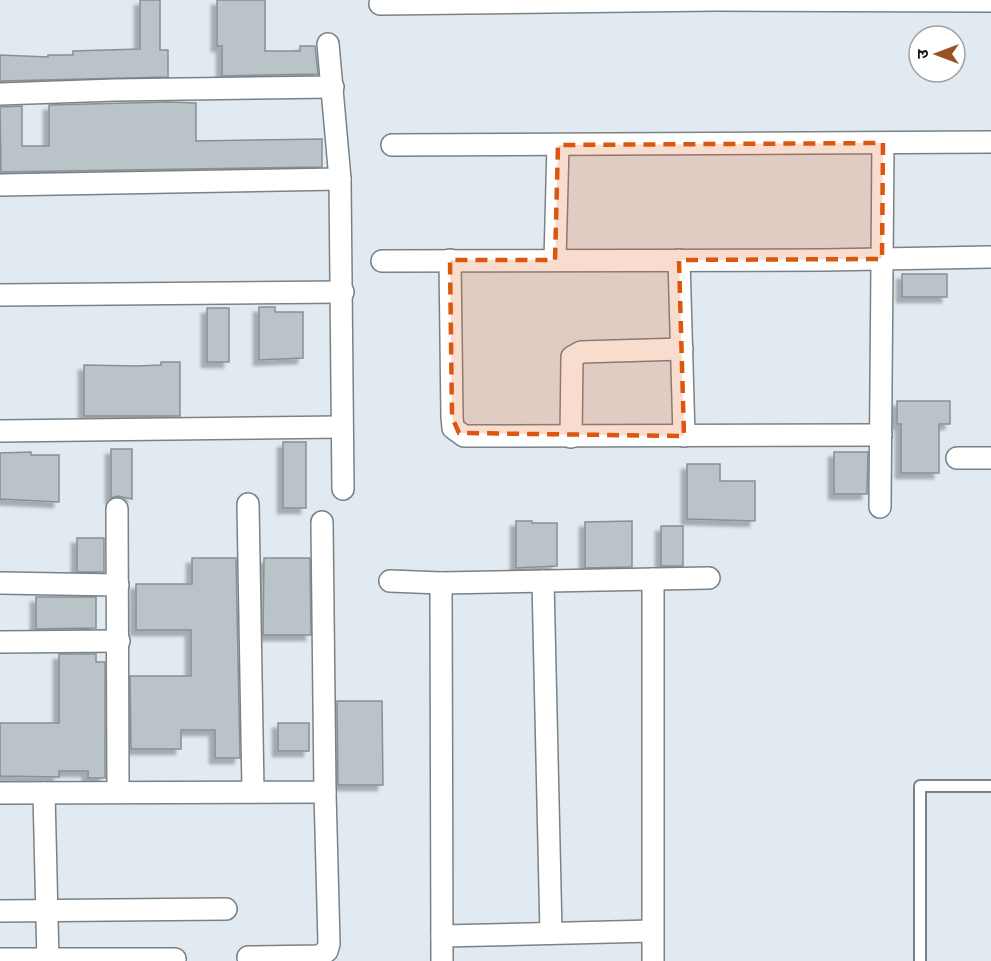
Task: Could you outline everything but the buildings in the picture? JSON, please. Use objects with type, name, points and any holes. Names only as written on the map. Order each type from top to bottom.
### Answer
[{"type":"street","points":[[380,4],[715,0],[991,1]]},
{"type":"street","points":[[328,44],[340,179],[343,292],[343,489]]},
{"type":"street","points":[[0,94],[333,87]]},
{"type":"street","points":[[392,145],[991,142]]},
{"type":"street","points":[[880,507],[883,143]]},
{"type":"street","points":[[555,260],[558,145]]},
{"type":"street","points":[[0,185],[340,179]]},
{"type":"street","points":[[382,261],[991,257]]},
{"type":"street","points":[[450,260],[453,428],[464,436],[881,435]]},
{"type":"street","points":[[679,260],[684,436]]},
{"type":"street","points":[[0,295],[343,292]]},
{"type":"street","points":[[571,437],[572,357],[582,352],[682,349]]},
{"type":"street","points":[[0,431],[342,427]]},
{"type":"street","points":[[957,458],[991,458]]},
{"type":"street","points":[[248,504],[253,791]]},
{"type":"street","points":[[117,509],[118,792]]},
{"type":"street","points":[[248,957],[319,956],[327,951],[329,944],[322,522]]},
{"type":"street","points":[[390,581],[441,583],[709,578]]},
{"type":"street","points":[[653,579],[653,961]]},
{"type":"street","points":[[543,581],[551,933]]},
{"type":"street","points":[[0,583],[118,585]]},
{"type":"street","points":[[441,583],[442,961]]},
{"type":"street","points":[[0,642],[119,641]]},
{"type":"street","points":[[0,793],[326,792]]},
{"type":"street","points":[[44,793],[48,960]]},
{"type":"street","points":[[0,911],[226,909]]},
{"type":"street","points":[[442,936],[652,931]]},
{"type":"street","points":[[0,959],[175,959]]},
{"type":"lane","points":[[920,961],[920,786],[991,786]]},
{"type":"highlighted area","points":[[883,143],[882,259],[679,260],[684,436],[459,433],[452,417],[450,260],[555,260],[558,145]]}]
